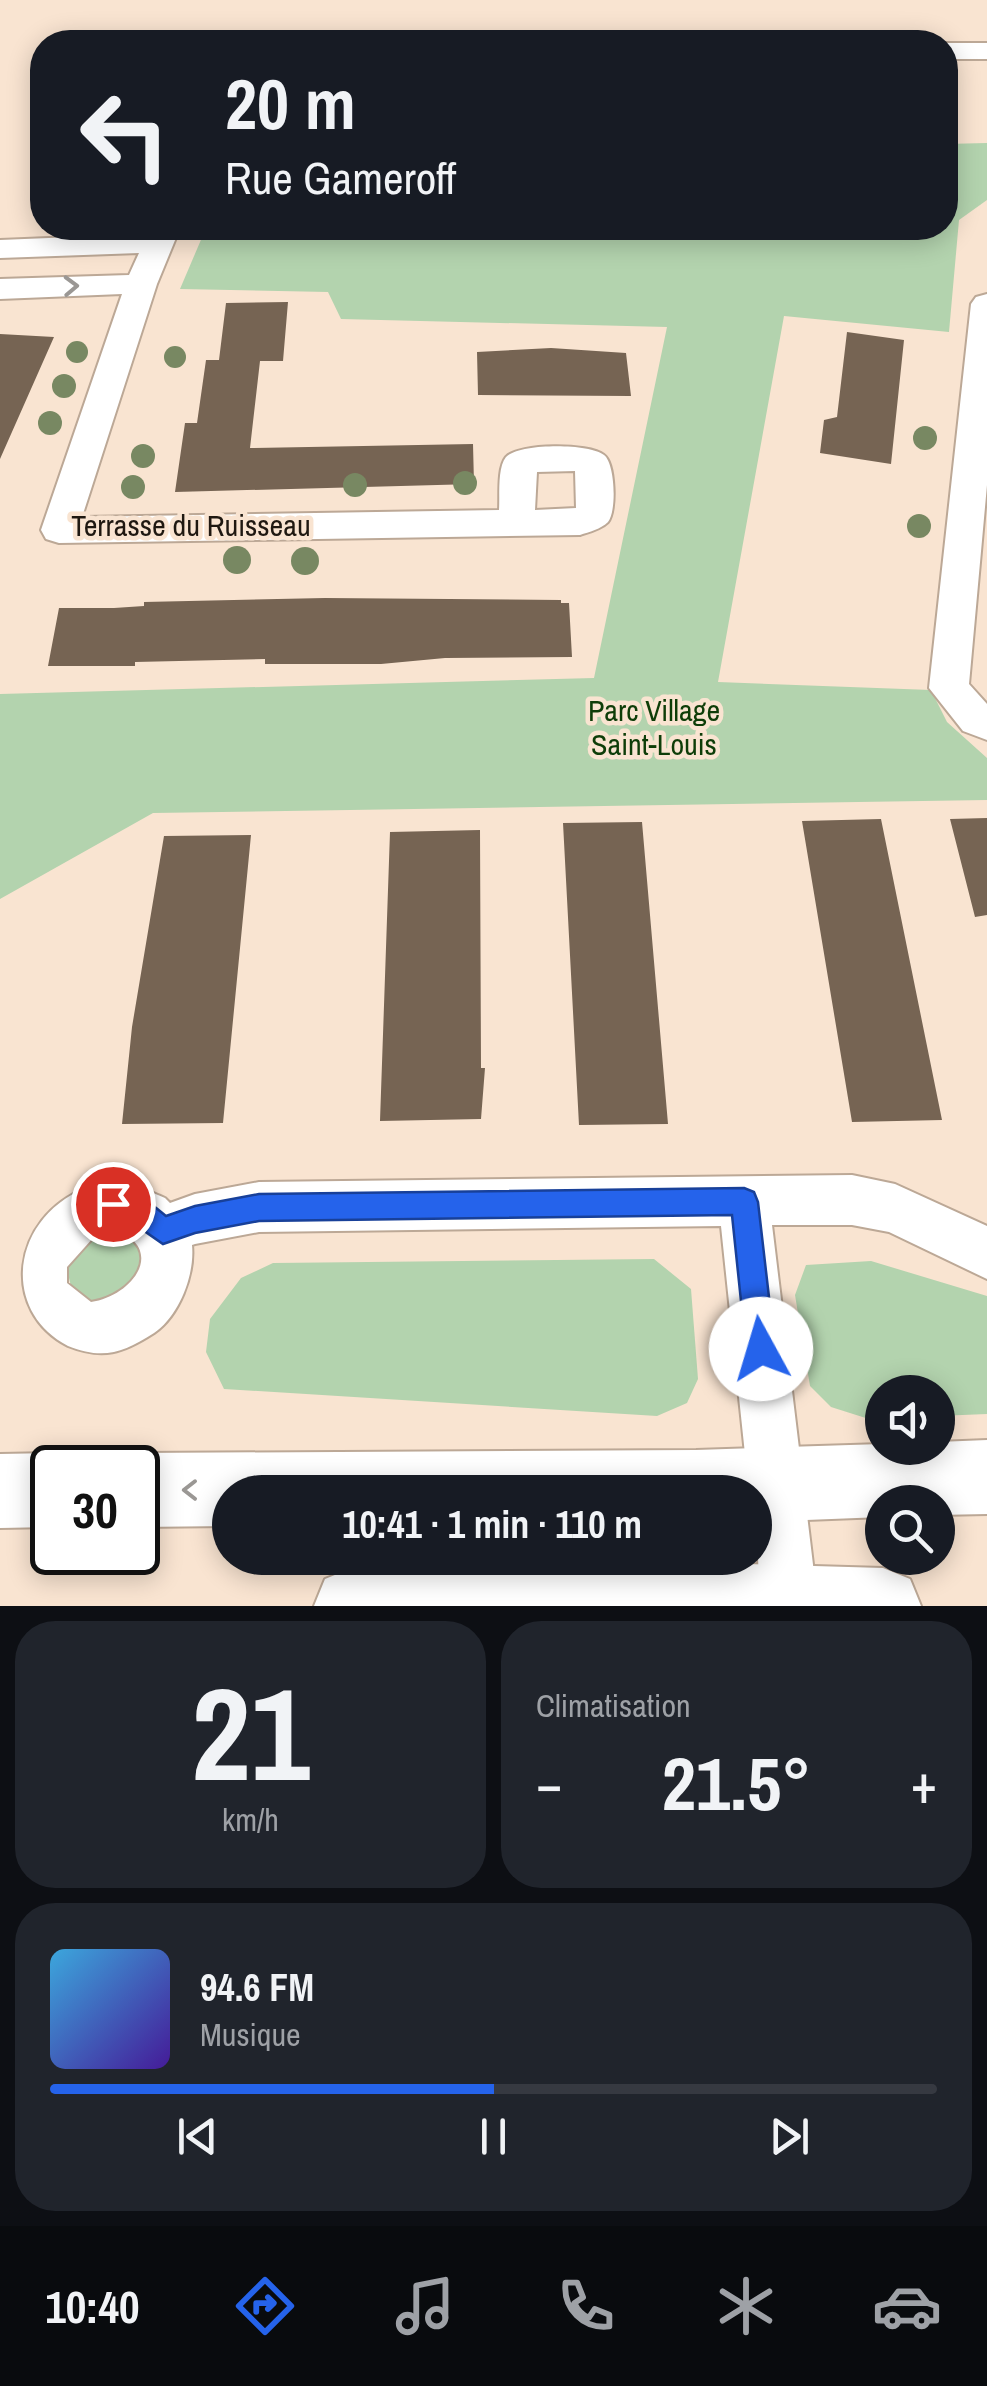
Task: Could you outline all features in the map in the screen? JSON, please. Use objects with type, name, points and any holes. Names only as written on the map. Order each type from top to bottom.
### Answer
[{"type":"main road","points":[[160,1490],[987,1477]]},
{"type":"main road","points":[[0,1491],[30,1490]]},
{"type":"main road","points":[[352,1606],[649,1599],[882,1606]]},
{"type":"street","points":[[958,51],[987,50]]},
{"type":"street","points":[[0,248],[99,240]]},
{"type":"street","points":[[0,288],[141,284],[159,240]]},
{"type":"street","name":"Terrasse du Ruisseau","points":[[141,284],[59,530],[516,522]]},
{"type":"street","points":[[987,304],[948,688],[977,720],[987,724]]},
{"type":"street","points":[[163,1231],[211,1216],[259,1208],[841,1200],[874,1204],[919,1220],[987,1253]]},
{"type":"street","points":[[744,1202],[790,1602]]},
{"type":"green space","name":"Parc Village Saint-Louis","points":[[987,143],[987,200],[959,220],[958,231],[958,144]]},
{"type":"green space","name":"Parc Village Saint-Louis","points":[[201,240],[957,240],[949,332],[784,316],[718,682],[931,690],[947,722],[987,758],[987,800],[153,813],[0,899],[0,694],[594,678],[667,327],[341,319],[328,292],[180,289]]},
{"type":"green space","points":[[112,1227],[133,1234],[144,1256],[138,1281],[105,1300],[89,1300],[72,1288],[69,1266],[77,1249]]},
{"type":"green space","points":[[654,1259],[691,1289],[698,1379],[687,1403],[657,1416],[224,1389],[206,1352],[210,1319],[241,1278],[273,1263]]},
{"type":"green space","points":[[871,1261],[987,1296],[987,1414],[955,1415],[955,1375],[865,1375],[865,1418],[831,1407],[810,1386],[795,1295],[806,1265]]},
{"type":"building","points":[[288,302],[283,361],[260,361],[250,448],[473,444],[474,484],[175,492],[185,423],[197,423],[206,360],[219,360],[226,303]]},
{"type":"building","points":[[847,332],[904,340],[891,464],[820,453],[824,420],[837,417]]},
{"type":"building","points":[[0,334],[54,337],[0,459]]},
{"type":"building","points":[[551,348],[626,353],[631,396],[478,395],[477,352]]},
{"type":"building","points":[[325,598],[561,600],[569,603],[572,657],[445,658],[381,664],[265,664],[265,659],[48,666],[59,608]]},
{"type":"building","points":[[987,818],[987,915],[975,917],[950,819]]},
{"type":"building","points":[[881,819],[942,1120],[852,1122],[802,821]]},
{"type":"building","points":[[642,822],[668,1124],[579,1125],[563,823]]},
{"type":"building","points":[[480,830],[481,1068],[485,1068],[481,1119],[380,1121],[390,832]]},
{"type":"building","points":[[251,835],[223,1123],[122,1124],[132,1027],[164,836]]},
{"type":"route","points":[[113,1204],[134,1206],[163,1231],[227,1212],[259,1208],[744,1202],[761,1349]]}]
